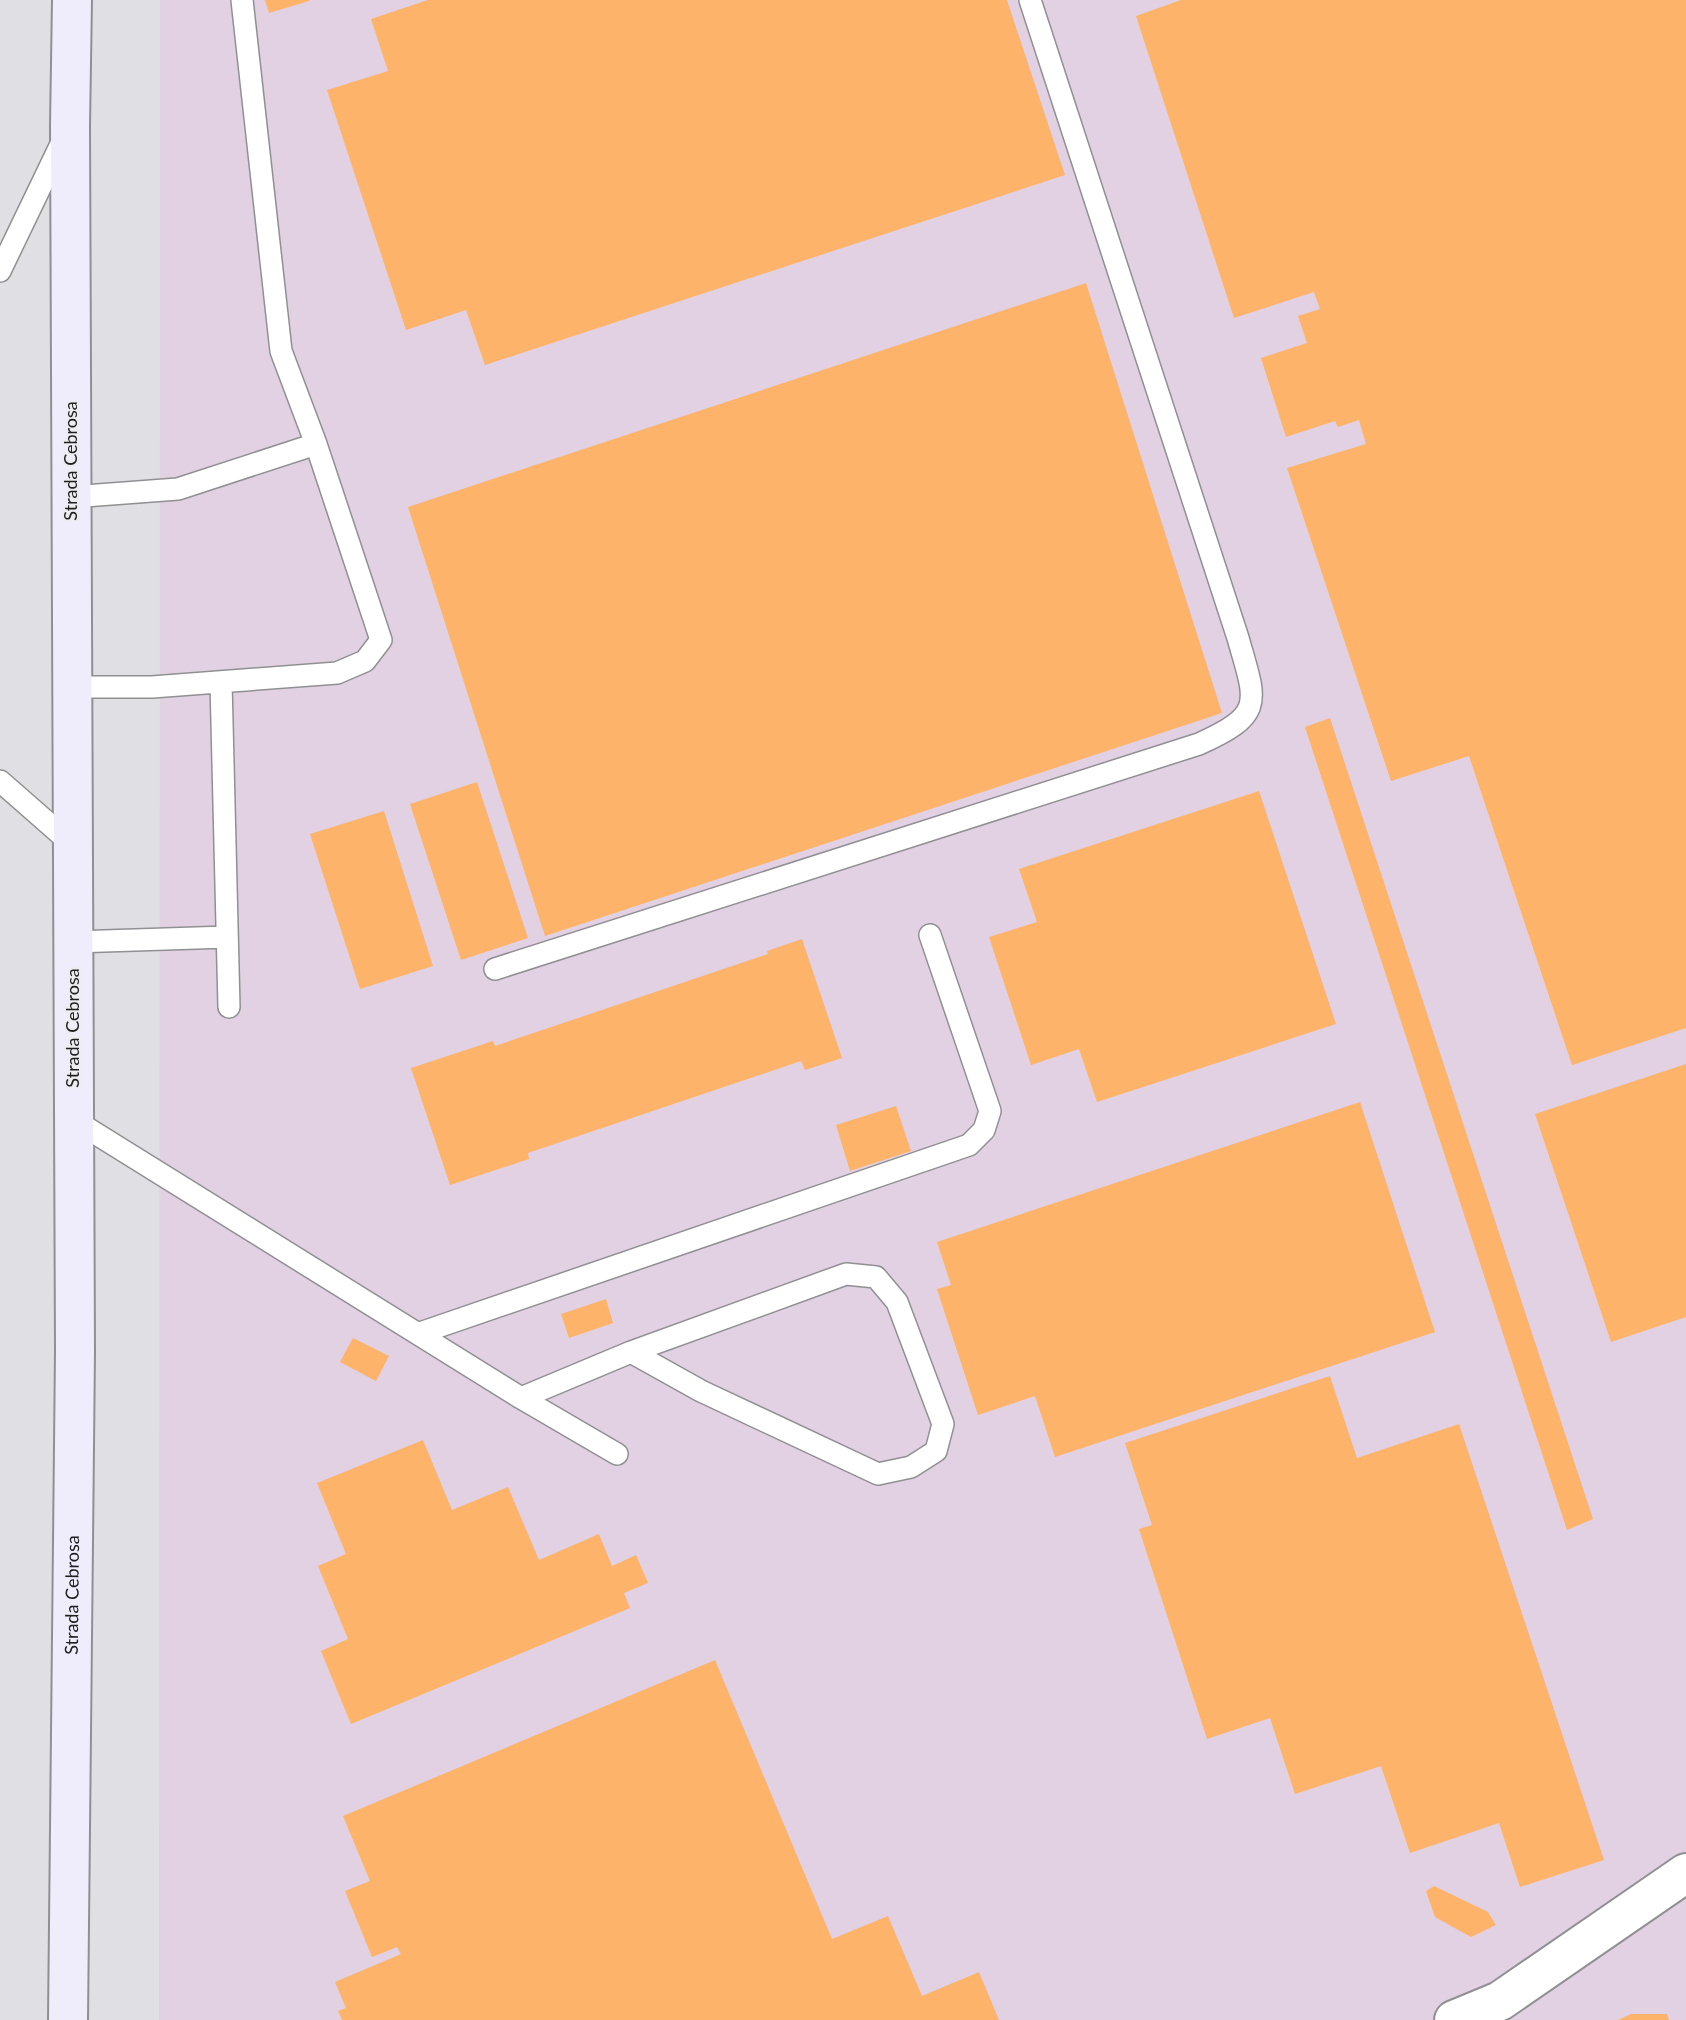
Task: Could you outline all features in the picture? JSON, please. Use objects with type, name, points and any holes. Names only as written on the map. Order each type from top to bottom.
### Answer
[{"type":"main road","name":"Strada Cebrosa","points":[[68,12],[75,1351],[68,2020]]},
{"type":"street","points":[[1454,2020],[1500,2001],[1686,1873]]},
{"type":"lane","points":[[72,687],[152,687],[337,673],[365,661],[381,640],[316,444],[281,351],[242,0]]},
{"type":"lane","points":[[495,970],[1199,744],[1232,729],[1250,711],[1253,691],[1238,638],[1030,0]]},
{"type":"lane","points":[[0,271],[69,126]]},
{"type":"lane","points":[[71,497],[178,489],[316,444]]},
{"type":"lane","points":[[221,682],[229,1007]]},
{"type":"lane","points":[[0,781],[73,845]]},
{"type":"lane","points":[[420,1333],[969,1145],[984,1130],[990,1111],[930,934]]},
{"type":"lane","points":[[73,942],[227,937]]},
{"type":"lane","points":[[74,1120],[521,1398],[617,1454]]},
{"type":"lane","points":[[521,1398],[631,1352],[846,1273],[876,1277],[897,1302],[943,1424],[936,1451],[911,1467],[878,1474],[701,1391],[631,1352]]},
{"type":"shaded area","points":[[160,0],[1686,0],[1686,2020],[159,2020]]},
{"type":"building","points":[[265,0],[309,0],[309,1],[269,13]]},
{"type":"building","points":[[428,0],[1007,0],[1065,175],[485,365],[466,310],[406,330],[327,90],[388,71],[371,19]]},
{"type":"building","points":[[1181,0],[1686,0],[1686,1028],[1572,1065],[1469,756],[1391,781],[1287,468],[1366,444],[1359,420],[1338,427],[1335,421],[1286,437],[1261,358],[1307,343],[1298,316],[1320,309],[1314,292],[1234,318],[1136,16]]},
{"type":"building","points":[[1086,283],[1222,713],[545,936],[408,507]]},
{"type":"building","points":[[1330,718],[1593,1519],[1567,1530],[1305,727]]},
{"type":"building","points":[[477,782],[528,938],[461,960],[410,804]]},
{"type":"building","points":[[1259,791],[1336,1024],[1097,1102],[1079,1049],[1031,1065],[989,937],[1037,922],[1019,869]]},
{"type":"building","points":[[384,811],[433,966],[360,989],[310,834]]},
{"type":"building","points":[[802,939],[842,1058],[805,1070],[801,1061],[528,1153],[529,1159],[450,1185],[411,1068],[493,1041],[495,1046],[768,954],[767,951]]},
{"type":"building","points":[[1686,1064],[1686,1317],[1611,1342],[1535,1114]]},
{"type":"building","points":[[1360,1102],[1435,1332],[1055,1457],[1035,1396],[978,1415],[937,1289],[951,1285],[937,1242]]},
{"type":"building","points":[[896,1106],[911,1151],[850,1171],[836,1125]]},
{"type":"building","points":[[606,1299],[613,1323],[569,1338],[561,1314]]},
{"type":"building","points":[[353,1338],[389,1356],[376,1381],[340,1362]]},
{"type":"building","points":[[1330,1376],[1357,1458],[1459,1424],[1604,1860],[1520,1887],[1499,1823],[1410,1853],[1381,1766],[1295,1794],[1270,1718],[1207,1739],[1139,1529],[1152,1525],[1125,1443]]},
{"type":"building","points":[[423,1440],[452,1510],[508,1487],[539,1560],[599,1534],[612,1566],[636,1555],[648,1583],[624,1593],[630,1608],[351,1724],[321,1651],[348,1639],[318,1566],[346,1554],[317,1483]]},
{"type":"building","points":[[715,1660],[832,1939],[888,1916],[922,1996],[979,1972],[999,2020],[342,2020],[338,2011],[346,2008],[335,1982],[401,1954],[397,1947],[372,1957],[345,1891],[370,1881],[343,1816]]},
{"type":"building","points":[[1434,1886],[1488,1912],[1496,1925],[1471,1937],[1435,1917],[1426,1891]]},
{"type":"building","points":[[1631,2014],[1667,2014],[1669,2020],[1618,2020]]}]
